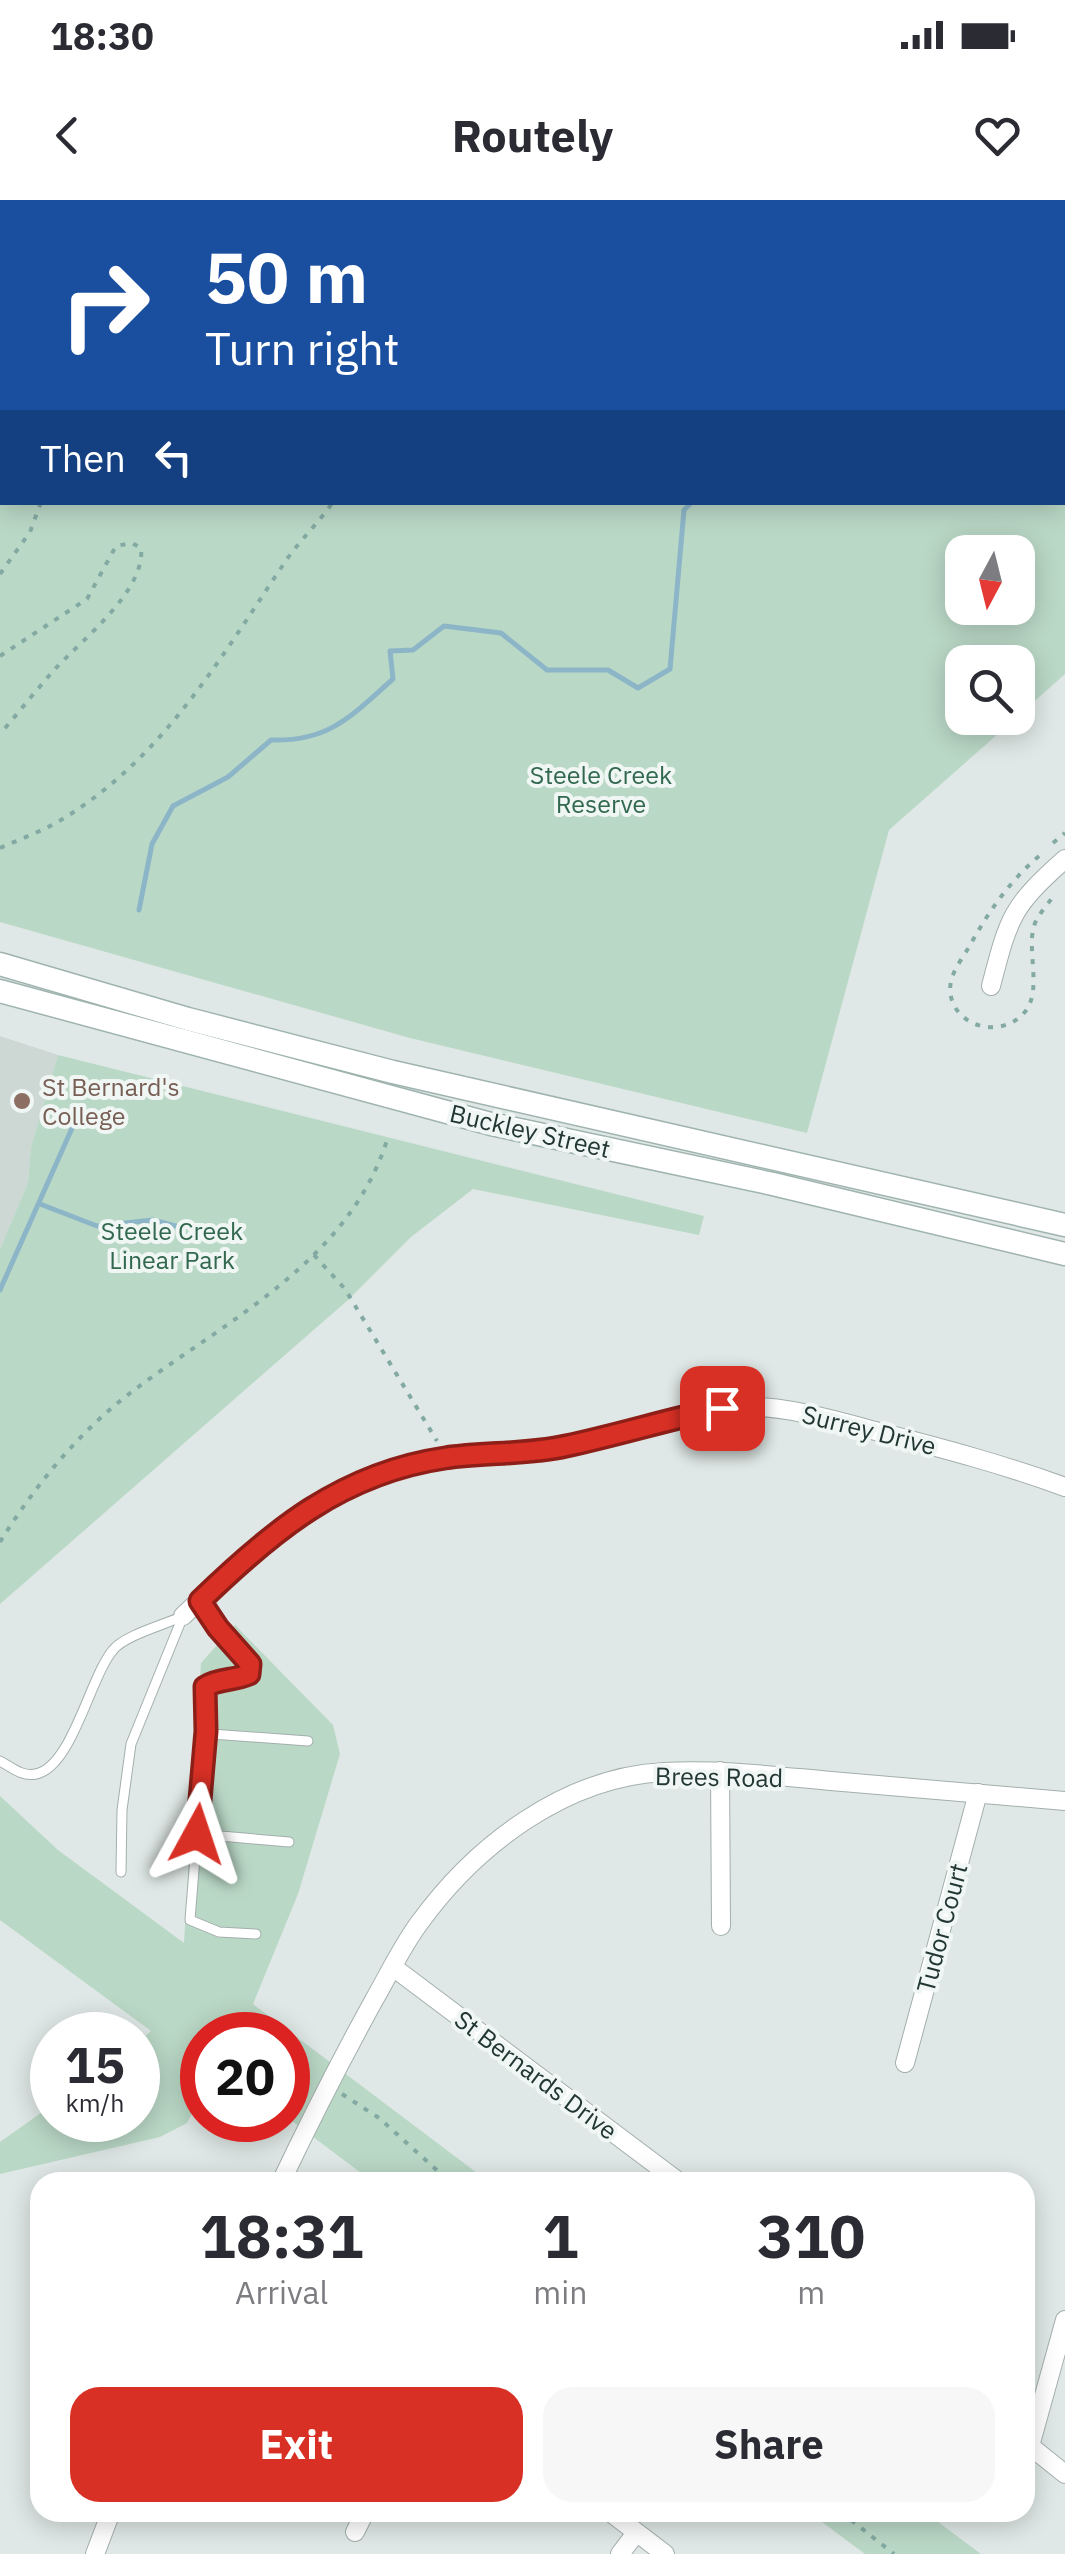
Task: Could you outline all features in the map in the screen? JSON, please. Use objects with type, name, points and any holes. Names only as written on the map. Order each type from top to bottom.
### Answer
[{"type":"main road","name":"Buckley Street","points":[[0,964],[188,1019],[393,1072],[1065,1226]]},
{"type":"main road","name":"Buckley Street","points":[[0,991],[491,1124],[773,1184],[1065,1254]]},
{"type":"street","points":[[991,986],[1009,920],[1027,893],[1065,860]]},
{"type":"street","name":"Surrey Drive","points":[[184,1616],[240,1562],[292,1520],[339,1491],[388,1469],[447,1458],[565,1447],[722,1408],[798,1411],[969,1455],[1065,1487]]},
{"type":"street","name":"Brees Road","points":[[286,2172],[328,2085],[418,1925],[482,1850],[522,1821],[565,1798],[612,1782],[660,1772],[720,1772],[1065,1800]]},
{"type":"street","points":[[720,1772],[720,1926]]},
{"type":"street","name":"Tudor Court","points":[[905,2063],[978,1793]]},
{"type":"street","name":"St Bernards Drive","points":[[393,1968],[666,2172]]},
{"type":"street","points":[[1035,2418],[1065,2320]]},
{"type":"street","points":[[1035,2450],[1065,2474]]},
{"type":"street","points":[[98,2550],[108,2522]]},
{"type":"street","points":[[355,2532],[360,2522]]},
{"type":"street","points":[[622,2522],[665,2554]]},
{"type":"street","points":[[620,2554],[636,2533]]},
{"type":"lane","points":[[200,1601],[250,1664],[249,1674],[239,1679],[216,1680],[205,1687],[206,1731],[190,1920],[219,1932],[256,1934]]},
{"type":"lane","points":[[0,1761],[22,1774],[38,1774],[50,1766],[64,1748],[116,1646],[184,1616]]},
{"type":"lane","points":[[120,1872],[122,1810],[131,1744],[184,1616]]},
{"type":"lane","points":[[206,1731],[308,1741]]},
{"type":"lane","points":[[197,1834],[289,1842]]},
{"type":"path","points":[[0,574],[30,532],[39,505]]},
{"type":"path","points":[[0,848],[68,816],[135,765],[181,712],[283,565],[331,505]]},
{"type":"path","points":[[0,656],[87,599],[116,546],[132,543],[141,548],[137,572],[114,608],[0,734]]},
{"type":"path","points":[[0,1542],[42,1483],[92,1425],[314,1256],[368,1191],[388,1137]]},
{"type":"path","points":[[314,1256],[345,1289],[447,1458]]},
{"type":"path","points":[[328,2085],[379,2118],[439,2172]]},
{"type":"path","points":[[854,2522],[894,2554]]},
{"type":"shaded area","name":"St Bernard's College","points":[[0,1036],[58,1055],[31,1147],[28,1183],[0,1249]]},
{"type":"green space","name":"Steele Creek Reserve","points":[[0,505],[1065,505],[1065,674],[1035,701],[1035,645],[945,645],[945,735],[997,735],[889,830],[807,1133],[410,1038],[0,922]]},
{"type":"green space","name":"Steele Creek Linear Park","points":[[58,1055],[704,1216],[699,1235],[473,1189],[411,1237],[348,1300],[0,1604],[0,1249],[28,1183],[31,1147]]},
{"type":"green space","points":[[235,1625],[333,1725],[340,1754],[298,1894],[253,2004],[264,2012],[180,2012],[180,2127],[160,2137],[160,2012],[125,2012],[0,1920],[0,1796],[58,1850],[184,1943],[201,1663]]},
{"type":"green space","points":[[310,2047],[476,2172],[360,2172],[310,2135]]},
{"type":"green space","points":[[30,2121],[30,2142],[138,2142],[0,2174],[0,2142]]},
{"type":"green space","points":[[822,2522],[938,2522],[981,2554],[865,2554]]},
{"type":"waterway","points":[[139,910],[152,844],[173,806],[228,777],[271,740],[309,736],[339,724],[393,679],[390,651],[413,650],[444,626],[501,633],[547,670],[608,670],[638,688],[670,669],[684,510],[689,505]]},
{"type":"waterway","points":[[0,1290],[81,1108]]},
{"type":"waterway","points":[[40,1204],[97,1226],[153,1220],[183,1228]]},
{"type":"place","name":"St Bernard's College","points":[[22,1101]]},
{"type":"route","points":[[197,1834],[206,1731],[205,1687],[216,1680],[239,1679],[249,1674],[250,1664],[200,1601],[240,1562],[292,1520],[339,1491],[388,1469],[447,1458],[565,1447],[722,1408]]}]
